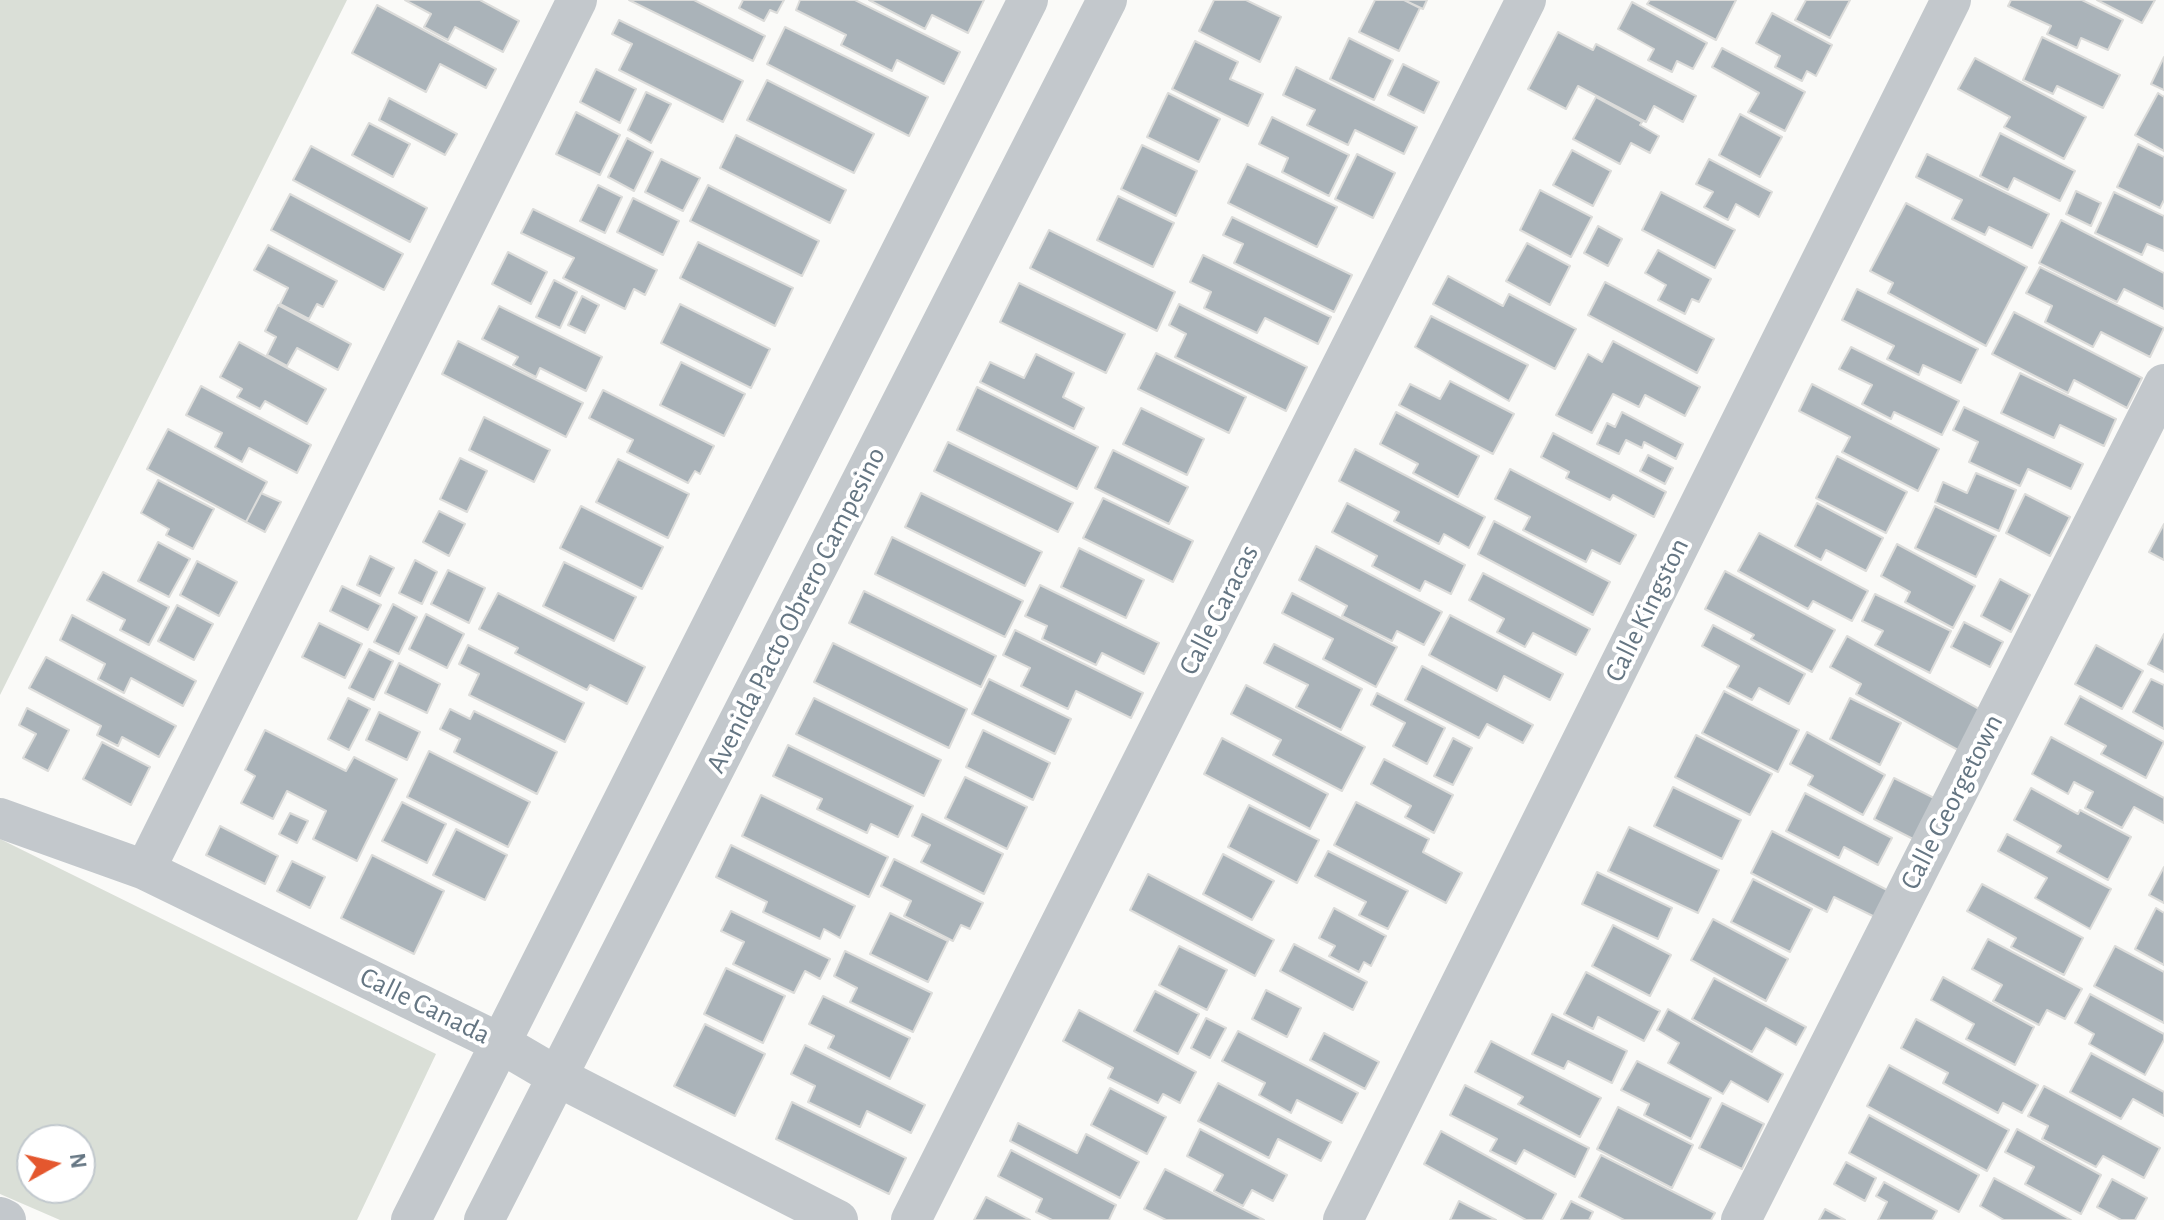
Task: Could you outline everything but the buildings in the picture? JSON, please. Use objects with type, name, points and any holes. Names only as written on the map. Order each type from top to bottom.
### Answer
[{"type":"street","points":[[145,870],[577,0]]},
{"type":"street","points":[[411,1220],[1028,0]]},
{"type":"street","name":"Avenida Pacto Obrero Campesino","points":[[484,1220],[1107,0]]},
{"type":"street","name":"Calle Caracas","points":[[911,1220],[1526,0]]},
{"type":"street","name":"Calle Kingston","points":[[1343,1220],[1951,0]]},
{"type":"street","name":"Calle Georgetown","points":[[1741,1220],[2164,384]]},
{"type":"street","name":"Calle Canada","points":[[0,818],[145,870],[500,1043],[558,1077],[838,1220]]},
{"type":"street","points":[[0,1217],[6,1220]]},
{"type":"shaded area","points":[[0,0],[347,0],[0,695]]},
{"type":"shaded area","points":[[0,839],[436,1054],[357,1220],[60,1220],[23,1204],[96,1204],[96,1124],[16,1124],[16,1201],[0,1194]]}]
